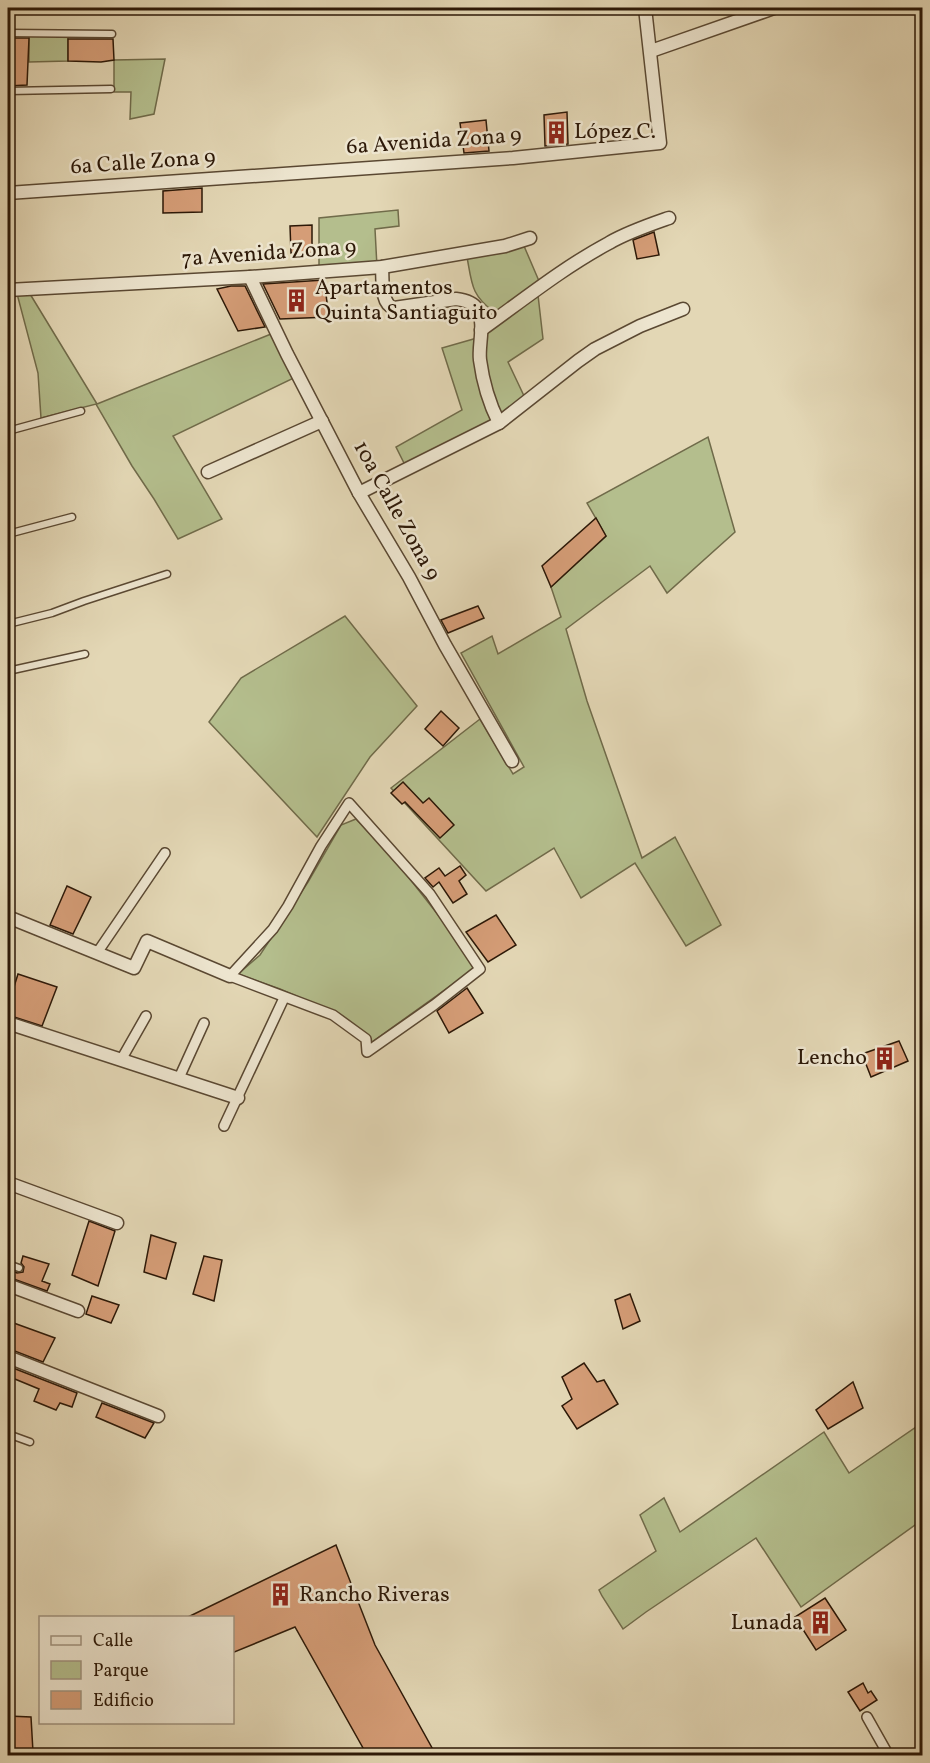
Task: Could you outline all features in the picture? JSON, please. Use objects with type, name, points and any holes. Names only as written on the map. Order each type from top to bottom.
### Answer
[{"type":"street","points":[[645,8],[651,51],[774,8]]},
{"type":"street","name":"6a Avenida Zona 9","points":[[282,174],[513,158],[660,143],[651,51]]},
{"type":"street","name":"6a Calle Zona 9","points":[[8,193],[282,174]]},
{"type":"street","points":[[481,330],[593,252],[638,229],[669,218]]},
{"type":"street","name":"7a Avenida Zona 9","points":[[8,290],[250,277],[382,267],[497,248],[530,238]]},
{"type":"street","points":[[382,267],[386,301],[389,306],[394,308],[459,299],[477,308],[481,330],[480,359],[491,406],[499,423]]},
{"type":"street","name":"10a Calle Zona 9","points":[[250,277],[358,493],[409,577],[445,645],[512,761]]},
{"type":"street","points":[[358,493],[499,423],[595,349],[640,326],[683,309]]},
{"type":"street","points":[[208,472],[322,421]]},
{"type":"street","points":[[8,917],[134,968],[147,941],[230,976],[284,998],[333,1015],[366,1039],[367,1052],[480,969],[430,894],[349,803],[273,929],[230,976]]},
{"type":"street","points":[[97,953],[165,853]]},
{"type":"street","points":[[224,1126],[284,998]]},
{"type":"street","points":[[122,1060],[146,1016]]},
{"type":"street","points":[[8,1023],[238,1098]]},
{"type":"street","points":[[179,1078],[204,1023]]},
{"type":"street","points":[[8,1183],[117,1223]]},
{"type":"street","points":[[8,1285],[78,1311]]},
{"type":"street","points":[[8,1358],[158,1416]]},
{"type":"street","points":[[867,1717],[889,1755]]},
{"type":"lane","points":[[8,33],[112,34]]},
{"type":"lane","points":[[8,91],[111,89]]},
{"type":"lane","points":[[8,431],[81,411]]},
{"type":"lane","points":[[8,534],[72,517]]},
{"type":"lane","points":[[8,624],[51,613],[167,574]]},
{"type":"lane","points":[[8,670],[85,654]]},
{"type":"lane","points":[[8,1264],[19,1268]]},
{"type":"lane","points":[[8,1434],[30,1442]]},
{"type":"green space","points":[[29,33],[68,33],[68,61],[29,62]]},
{"type":"green space","points":[[165,59],[154,114],[130,119],[131,92],[114,92],[114,60]]},
{"type":"green space","points":[[398,210],[399,226],[375,229],[377,267],[319,272],[319,218]]},
{"type":"green space","points":[[524,246],[539,281],[508,306],[494,312],[481,300],[474,288],[467,257]]},
{"type":"green space","points":[[27,289],[97,404],[276,332],[298,376],[173,436],[222,519],[178,539],[96,404],[41,418],[38,373],[16,290]]},
{"type":"green space","points":[[538,295],[543,339],[508,362],[525,398],[500,418],[487,380],[485,333]]},
{"type":"green space","points":[[477,338],[496,423],[406,467],[396,447],[462,410],[442,348]]},
{"type":"green space","points":[[708,437],[735,532],[667,593],[650,566],[566,629],[587,701],[642,858],[675,837],[721,925],[686,946],[635,863],[581,898],[554,848],[486,891],[391,788],[480,719],[513,774],[524,767],[461,653],[492,636],[498,654],[561,617],[551,587],[606,536],[587,503]]},
{"type":"green space","points":[[345,616],[417,706],[370,757],[317,837],[209,722],[241,678]]},
{"type":"green space","points":[[356,819],[395,860],[468,953],[474,969],[372,1042],[333,1012],[238,974],[260,955],[308,882],[341,825]]},
{"type":"green space","points":[[922,1423],[922,1520],[801,1607],[756,1538],[623,1629],[602,1596],[599,1590],[656,1551],[640,1515],[664,1498],[680,1532],[824,1432],[849,1473]]},
{"type":"building","points":[[8,38],[29,38],[27,85],[8,86]]},
{"type":"building","points":[[68,39],[113,39],[114,60],[68,61]]},
{"type":"building","name":"López C.","points":[[567,112],[568,144],[545,146],[544,115]]},
{"type":"building","points":[[486,120],[489,151],[464,153],[460,123]]},
{"type":"building","points":[[202,188],[202,212],[163,213],[163,191]]},
{"type":"building","points":[[312,225],[312,253],[291,253],[290,226]]},
{"type":"building","points":[[654,232],[659,255],[637,259],[633,240]]},
{"type":"building","name":"Apartamentos Quinta Santiaguito","points":[[324,280],[329,317],[280,319],[263,284]]},
{"type":"building","points":[[245,286],[265,327],[238,331],[217,289]]},
{"type":"building","points":[[596,518],[606,536],[551,587],[542,566]]},
{"type":"building","points":[[478,606],[484,618],[448,633],[441,620]]},
{"type":"building","points":[[441,711],[459,728],[443,746],[425,729]]},
{"type":"building","points":[[403,782],[423,803],[429,798],[454,825],[440,838],[405,802],[402,804],[391,793]]},
{"type":"building","points":[[460,866],[466,875],[459,881],[467,894],[453,903],[439,882],[433,887],[425,878],[439,868],[445,876]]},
{"type":"building","points":[[67,886],[91,897],[73,934],[50,925]]},
{"type":"building","points":[[496,915],[516,945],[488,962],[466,932]]},
{"type":"building","points":[[18,974],[57,987],[42,1026],[8,1015],[8,1006]]},
{"type":"building","points":[[467,988],[483,1013],[449,1033],[437,1011]]},
{"type":"building","name":"Lencho","points":[[899,1041],[908,1061],[871,1077],[862,1054]]},
{"type":"building","points":[[89,1221],[115,1231],[98,1286],[72,1275]]},
{"type":"building","points":[[151,1235],[176,1243],[166,1279],[144,1272]]},
{"type":"building","points":[[23,1256],[49,1264],[42,1281],[50,1284],[47,1291],[8,1277],[8,1269],[17,1273],[23,1272],[24,1267],[21,1263]]},
{"type":"building","points":[[204,1256],[222,1260],[214,1301],[193,1294]]},
{"type":"building","points":[[630,1294],[640,1321],[623,1329],[615,1300]]},
{"type":"building","points":[[92,1296],[119,1305],[111,1323],[86,1314]]},
{"type":"building","points":[[11,1322],[55,1338],[43,1362],[12,1350],[14,1347],[8,1344],[8,1330]]},
{"type":"building","points":[[584,1363],[597,1382],[604,1380],[618,1404],[577,1429],[562,1406],[572,1399],[562,1377]]},
{"type":"building","points":[[13,1368],[77,1393],[72,1407],[60,1403],[56,1410],[34,1401],[39,1389],[10,1377]]},
{"type":"building","points":[[853,1382],[863,1408],[828,1429],[816,1410]]},
{"type":"building","points":[[102,1403],[154,1423],[145,1438],[96,1417]]},
{"type":"building","points":[[336,1545],[375,1645],[436,1755],[367,1755],[295,1627],[234,1652],[234,1616],[190,1616]]},
{"type":"building","name":"Lunada","points":[[825,1598],[846,1630],[816,1650],[795,1617]]},
{"type":"building","points":[[863,1683],[868,1693],[871,1691],[877,1700],[860,1711],[848,1692]]},
{"type":"building","points":[[8,1716],[31,1717],[33,1752],[15,1751],[10,1745]]},
{"type":"place","name":"López C.","points":[[556,132]]},
{"type":"place","name":"Apartamentos Quinta Santiaguito","points":[[297,301]]},
{"type":"place","name":"Lencho","points":[[885,1058]]},
{"type":"place","name":"Rancho Riveras","points":[[281,1595]]},
{"type":"place","name":"Lunada","points":[[821,1623]]}]
